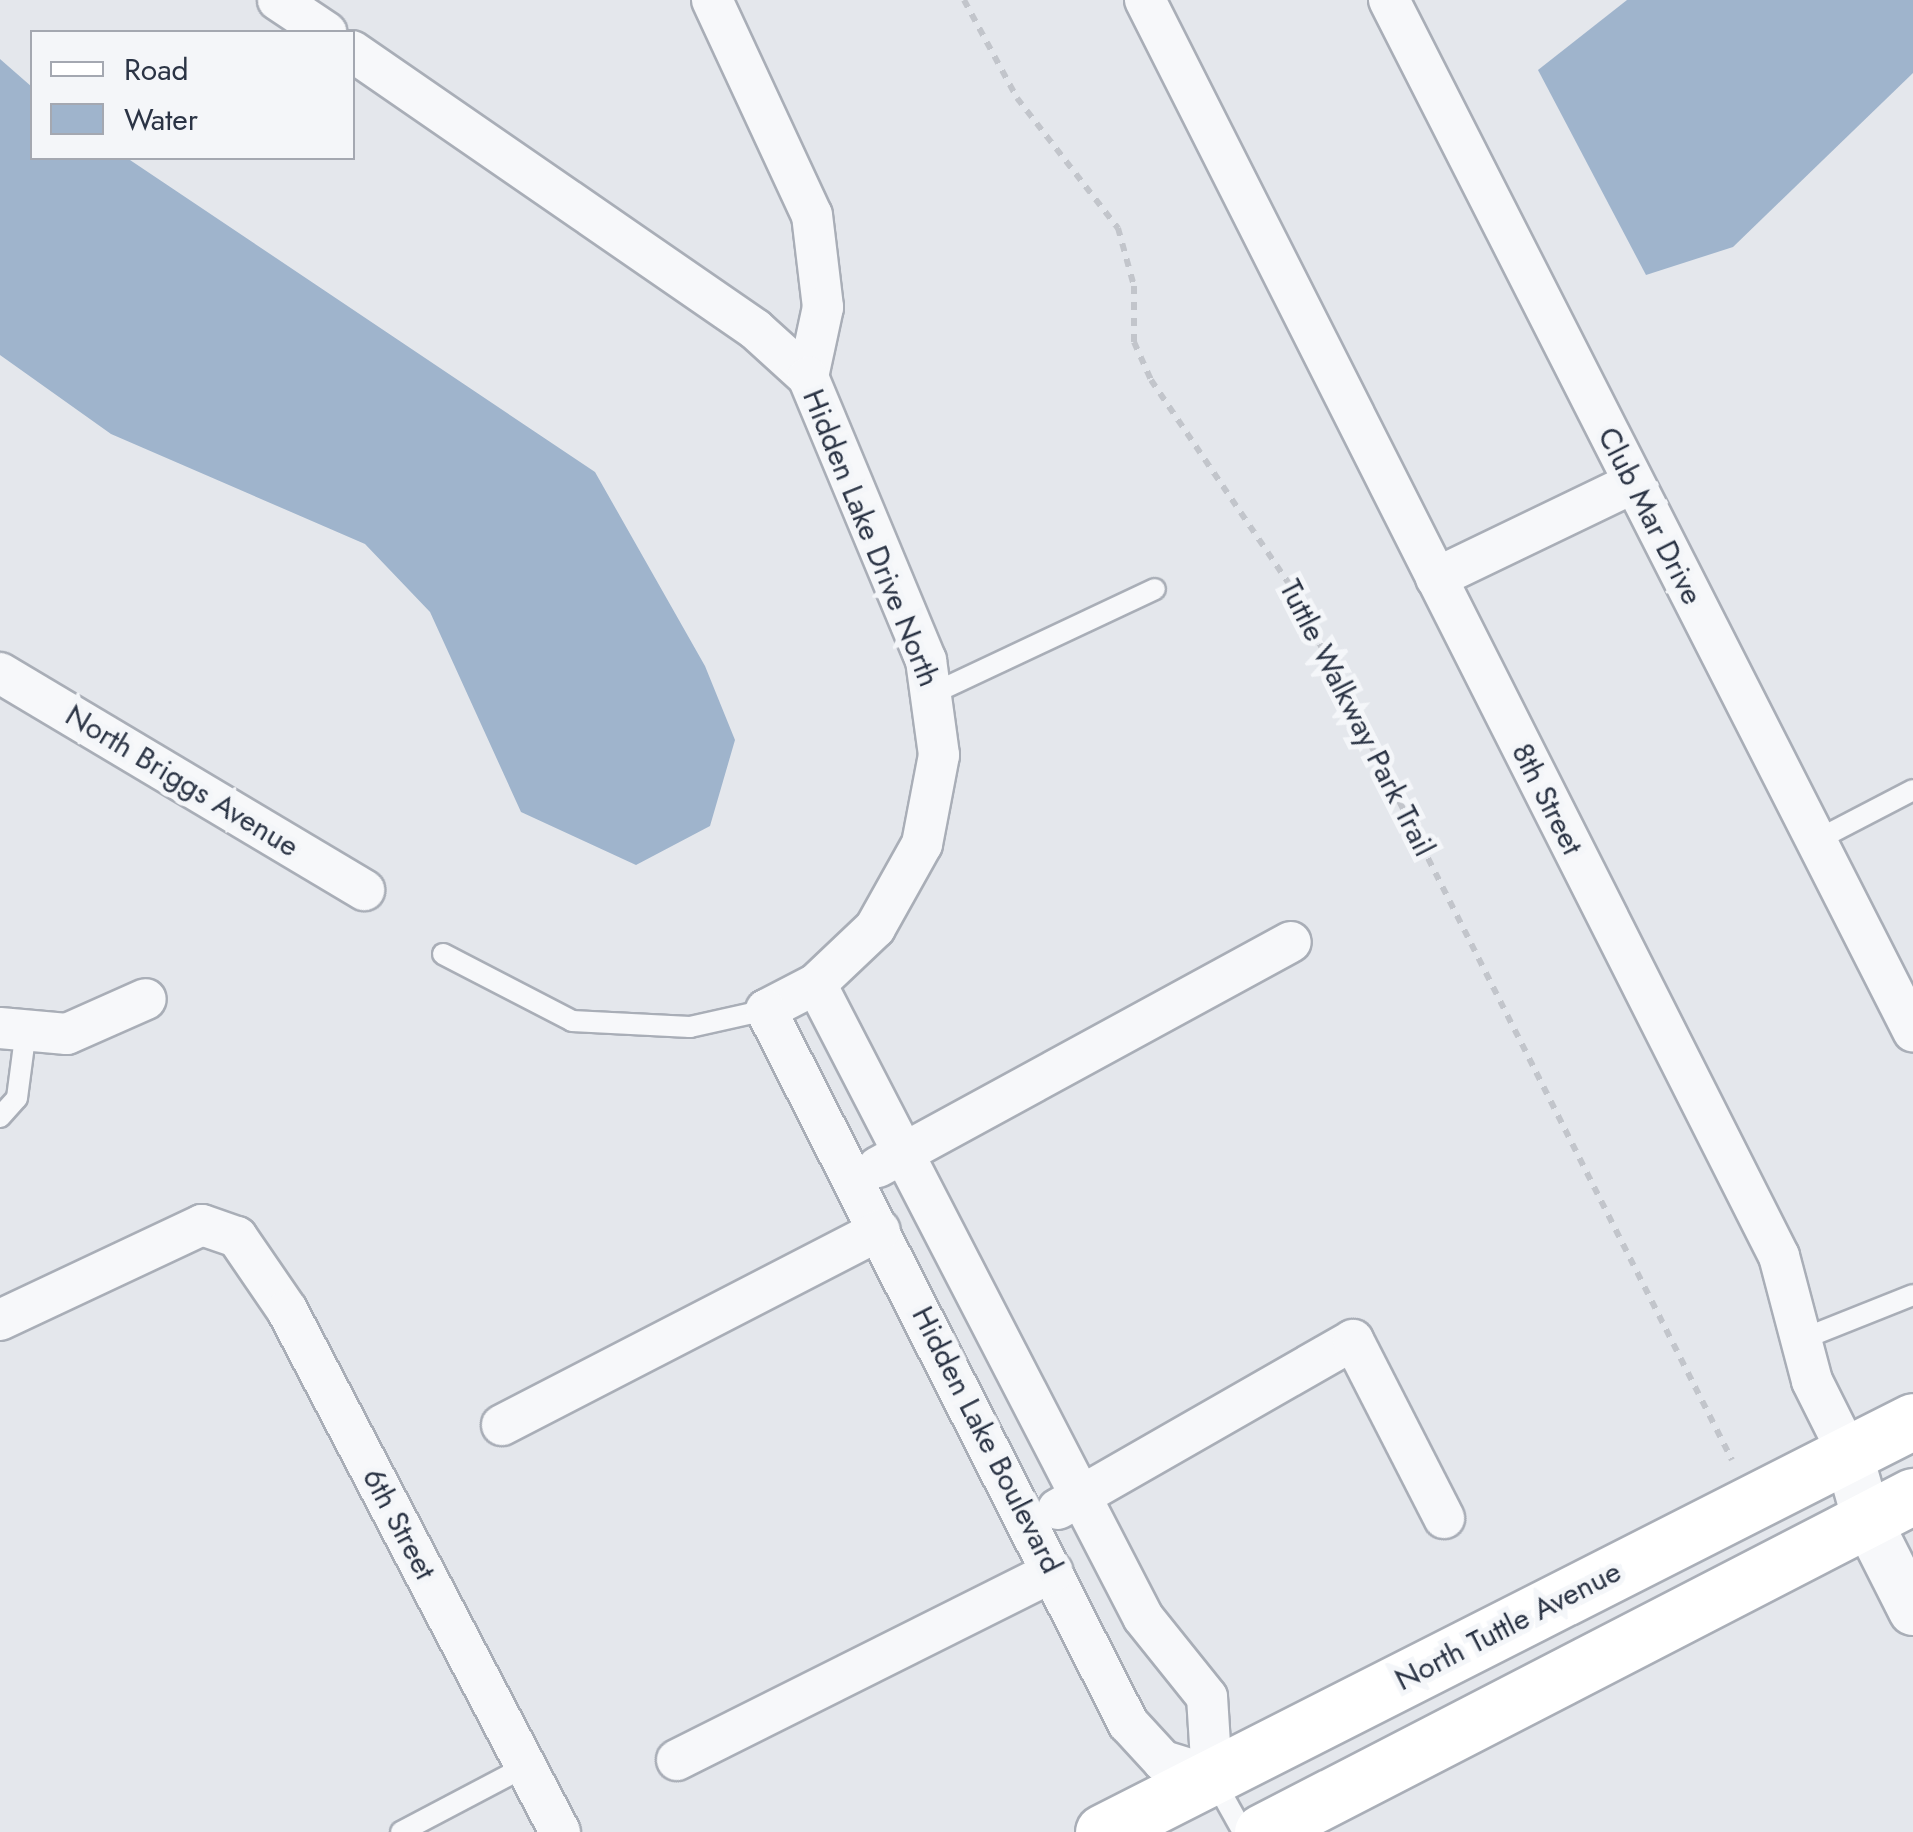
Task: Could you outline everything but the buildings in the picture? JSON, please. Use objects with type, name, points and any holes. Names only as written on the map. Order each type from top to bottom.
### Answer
[{"type":"main road","name":"North Tuttle Avenue","points":[[1103,1832],[1913,1421]]},
{"type":"main road","points":[[1262,1832],[1890,1508]]},
{"type":"street","points":[[278,0],[323,30]]},
{"type":"street","points":[[712,0],[812,215],[823,306],[808,377]]},
{"type":"street","name":"8th Street","points":[[1144,0],[1780,1256],[1805,1338],[1812,1381],[1848,1453],[1890,1508],[1913,1610]]},
{"type":"street","name":"Club Mar Drive","points":[[1388,0],[1913,1031]]},
{"type":"street","name":"Hidden Lake Drive North","points":[[355,53],[756,328],[808,377],[934,693],[940,755],[922,844],[874,928],[816,984],[766,1010]]},
{"type":"street","points":[[1436,578],[1633,483]]},
{"type":"street","name":"North Briggs Avenue","points":[[0,673],[364,890]]},
{"type":"street","points":[[853,1181],[1291,942]]},
{"type":"street","points":[[816,984],[898,1155],[1078,1498],[1143,1616],[1207,1696],[1212,1776]]},
{"type":"street","points":[[13,1029],[67,1034],[146,999]]},
{"type":"street","name":"Hidden Lake Boulevard","points":[[766,1010],[1141,1744],[1212,1776]]},
{"type":"street","name":"6th Street","points":[[0,1320],[160,1240],[222,1226],[286,1310],[560,1832]]},
{"type":"street","points":[[502,1426],[880,1230]]},
{"type":"street","points":[[1031,1524],[1353,1340],[1444,1518]]},
{"type":"street","points":[[677,1760],[1053,1572]]},
{"type":"lane","points":[[934,693],[1155,589]]},
{"type":"lane","points":[[1815,841],[1913,790]]},
{"type":"lane","points":[[443,954],[572,1021],[690,1027],[766,1010]]},
{"type":"lane","points":[[0,1117],[17,1098],[13,1029]]},
{"type":"lane","points":[[1805,1338],[1913,1296]]},
{"type":"lane","points":[[401,1832],[526,1766]]},
{"type":"lane","points":[[1212,1776],[1242,1832]]},
{"type":"path","name":"Tuttle Walkway Park Trail","points":[[964,0],[1017,98],[1118,228],[1134,286],[1134,342],[1150,380],[1290,587],[1732,1460]]},
{"type":"water","points":[[1627,0],[1913,0],[1913,73],[1733,247],[1646,275],[1538,70]]},
{"type":"water","points":[[0,59],[30,85],[30,160],[130,160],[595,472],[705,666],[735,740],[710,826],[636,865],[521,812],[430,612],[365,544],[111,434],[0,355]]}]
